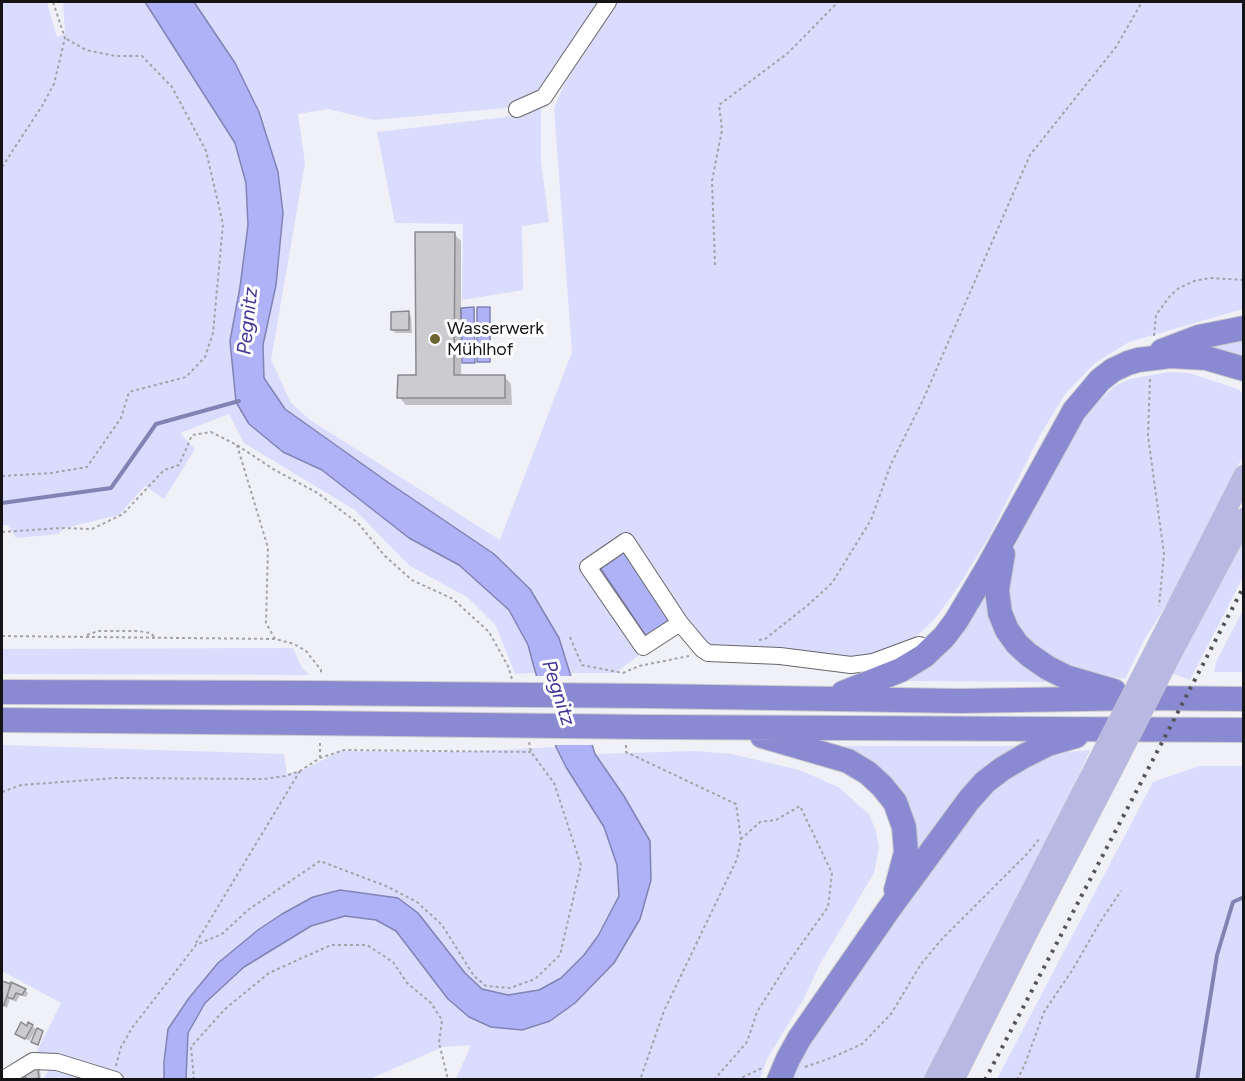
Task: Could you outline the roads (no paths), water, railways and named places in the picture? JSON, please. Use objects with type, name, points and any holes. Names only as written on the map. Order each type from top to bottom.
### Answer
[{"type":"highway","points":[[1151,358],[1173,345],[1244,328]]},
{"type":"highway","points":[[826,698],[854,690],[901,670],[933,648],[956,621],[1007,534],[1064,428],[1082,399],[1100,380],[1113,370],[1128,363],[1151,358],[1187,356],[1215,360],[1242,370]]},
{"type":"highway","points":[[1007,534],[997,590],[1000,613],[1007,630],[1017,644],[1048,668],[1066,676],[1141,698]]},
{"type":"highway","points":[[2,692],[315,687],[960,701],[1244,699]]},
{"type":"highway","points":[[2,720],[314,729],[728,727],[1244,730]]},
{"type":"highway","points":[[728,727],[848,761],[868,773],[882,786],[895,802],[904,827],[906,852],[889,909]]},
{"type":"highway","points":[[770,1074],[788,1059],[799,1039],[889,909],[969,800],[985,782],[1024,756],[1048,744],[1096,729]]},
{"type":"main road","points":[[954,1080],[1164,650],[1244,475]]},
{"type":"main road","points":[[1164,650],[1244,518]]},
{"type":"main road","points":[[934,1080],[1105,767]]},
{"type":"street","points":[[517,109],[544,98],[608,2]]},
{"type":"street","points":[[680,624],[643,647],[588,567],[626,541],[680,624],[702,649],[708,652],[780,656],[851,665],[873,662],[919,645],[933,648]]},
{"type":"street","points":[[2,1080],[33,1061],[57,1062],[113,1079]]},
{"type":"water","name":"Pegnitz","points":[[145,2],[194,2],[235,63],[259,112],[278,172],[283,213],[276,285],[263,345],[264,378],[285,409],[494,554],[530,589],[559,638],[595,754],[624,796],[650,841],[651,880],[640,919],[614,963],[575,1003],[550,1021],[522,1030],[491,1027],[469,1017],[448,999],[396,931],[376,920],[345,916],[311,926],[244,967],[205,1003],[188,1033],[186,1079],[164,1079],[168,1029],[189,998],[218,963],[258,930],[313,897],[340,890],[398,898],[418,913],[465,973],[482,989],[508,995],[539,990],[561,978],[584,955],[598,936],[619,896],[617,865],[604,827],[556,747],[528,645],[509,610],[459,565],[409,538],[322,470],[283,452],[249,424],[236,402],[230,341],[248,225],[246,183],[235,143]]},
{"type":"water","points":[[474,307],[475,363],[462,363],[461,308]]},
{"type":"water","points":[[477,307],[490,307],[490,362],[477,362]]},
{"type":"water","points":[[624,549],[671,619],[646,636],[599,566]]},
{"type":"waterway","points":[[2,503],[111,488],[156,424],[239,401]]},
{"type":"waterway","points":[[1197,1080],[1217,955],[1233,902],[1244,897]]},
{"type":"railway","points":[[985,1080],[1244,586]]},
{"type":"place","name":"Wasserwerk Mühlhof","points":[[435,339]]}]
